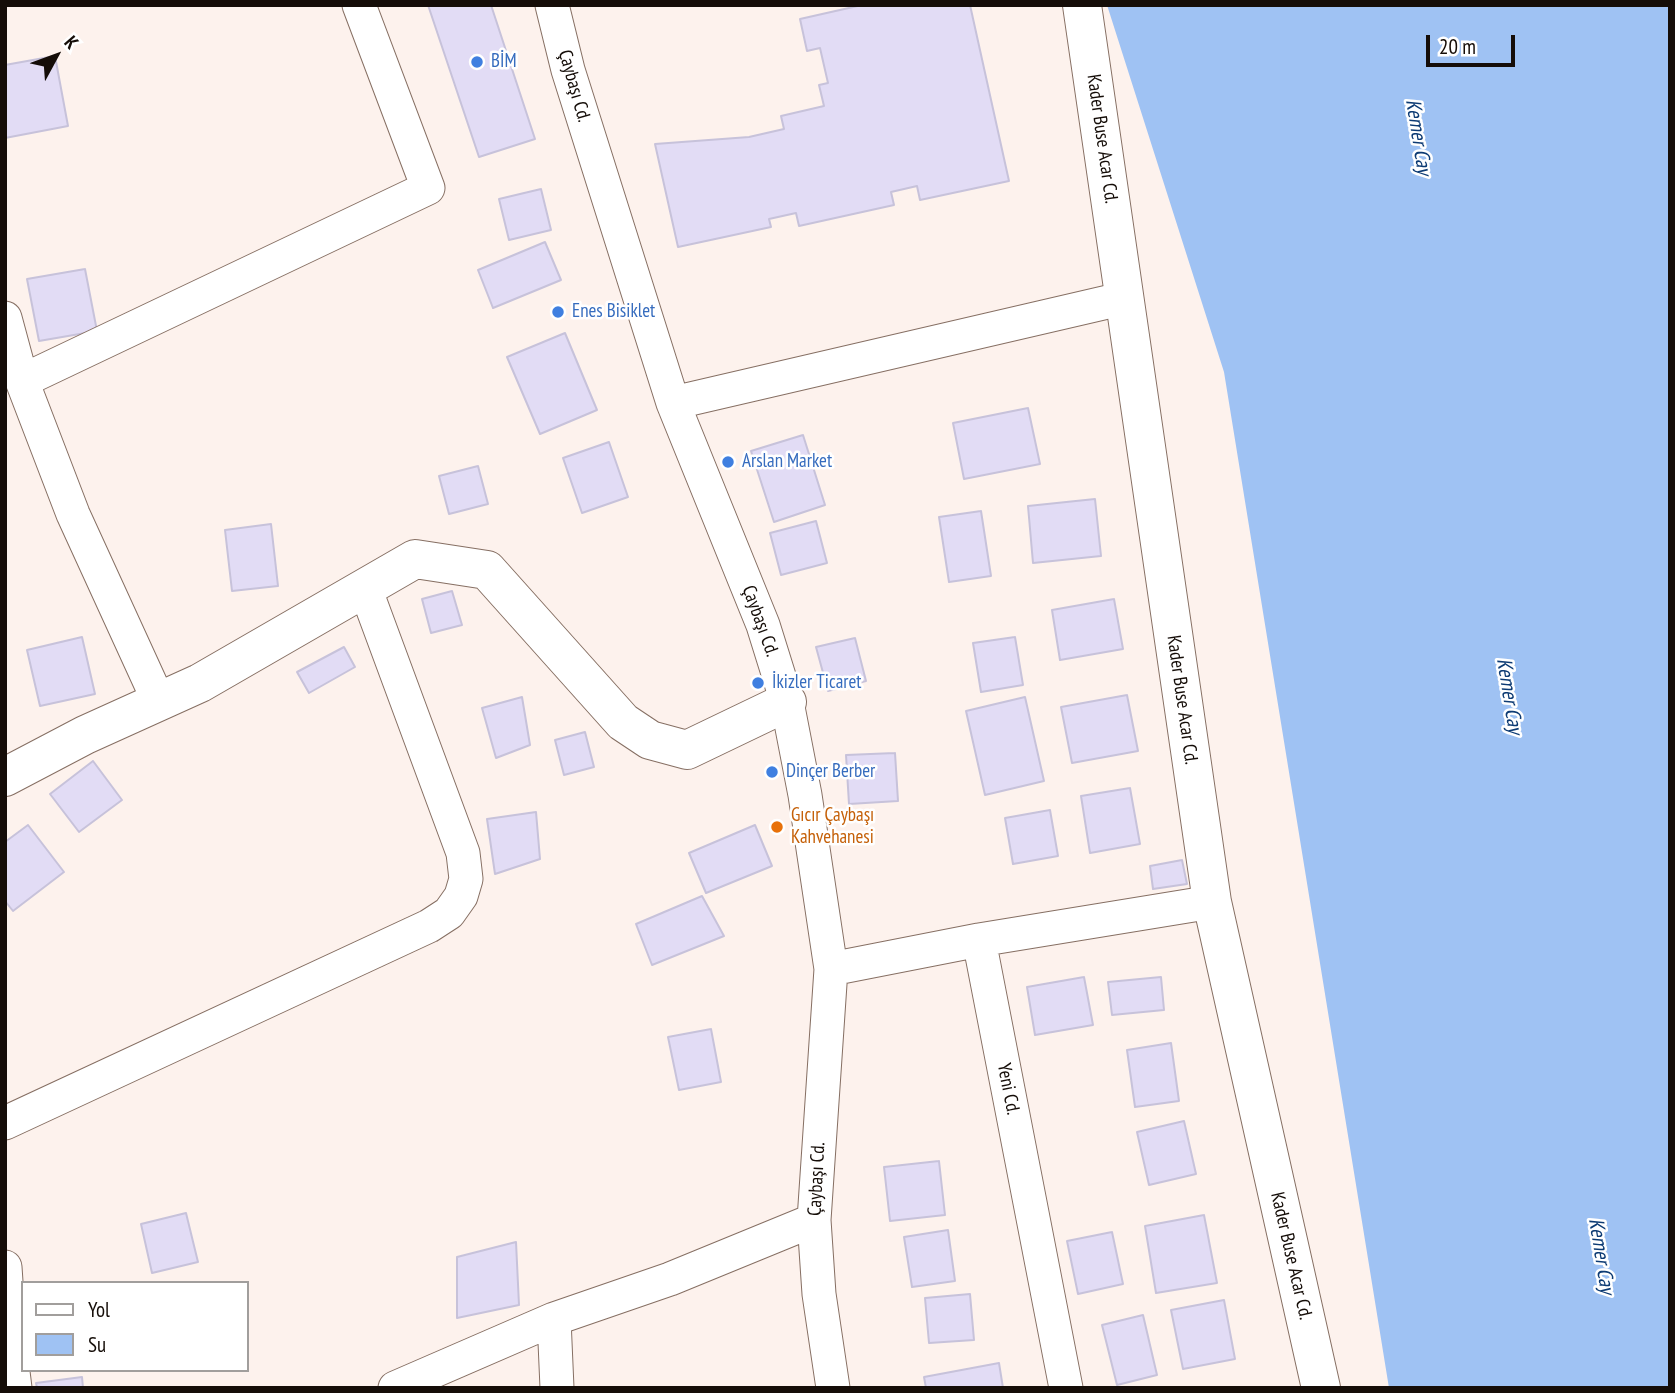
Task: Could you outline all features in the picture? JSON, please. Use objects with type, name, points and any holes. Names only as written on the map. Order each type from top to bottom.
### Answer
[{"type":"street","points":[[22,381],[428,188],[359,5]]},
{"type":"street","name":"Çaybaşı Cd.","points":[[552,5],[568,70],[673,403],[763,625],[787,702],[805,795],[831,969],[814,1220],[820,1294],[833,1388]]},
{"type":"street","name":"Kader Buse Acar Cd.","points":[[1082,5],[1212,902],[1321,1388]]},
{"type":"street","points":[[673,403],[1125,298]]},
{"type":"street","points":[[5,318],[22,381],[73,514],[159,702]]},
{"type":"street","points":[[5,777],[85,735],[200,683],[415,559],[487,570],[623,722],[650,740],[687,750],[787,702]]},
{"type":"street","points":[[5,1123],[429,926],[449,913],[461,896],[466,879],[463,853],[365,588]]},
{"type":"street","points":[[831,969],[979,940],[1212,902]]},
{"type":"street","name":"Yeni Cd.","points":[[979,940],[1066,1388]]},
{"type":"street","points":[[395,1388],[554,1319],[670,1279],[814,1220]]},
{"type":"street","points":[[5,1267],[15,1388]]},
{"type":"street","points":[[554,1319],[557,1388]]},
{"type":"water","name":"Kemer Cay","points":[[1107,5],[1670,5],[1670,1388],[1389,1388],[1224,372]]},
{"type":"building","points":[[428,5],[491,5],[535,139],[479,157]]},
{"type":"building","points":[[862,5],[970,5],[1009,181],[920,200],[917,186],[891,192],[894,205],[799,226],[796,213],[769,219],[771,227],[678,247],[655,144],[749,137],[784,129],[781,116],[824,106],[819,85],[828,83],[820,48],[807,51],[800,19]]},
{"type":"building","points":[[55,56],[68,126],[5,138],[5,65]]},
{"type":"building","points":[[541,189],[551,230],[509,240],[499,199]]},
{"type":"building","points":[[545,242],[561,280],[493,308],[478,270]]},
{"type":"building","points":[[85,269],[97,331],[39,341],[27,279]]},
{"type":"building","points":[[565,333],[597,410],[540,434],[507,357]]},
{"type":"building","points":[[1028,408],[1040,464],[964,479],[953,423]]},
{"type":"building","points":[[803,435],[825,505],[774,522],[751,451]]},
{"type":"building","points":[[609,442],[628,497],[582,513],[563,458]]},
{"type":"building","points":[[478,466],[488,504],[449,514],[439,476]]},
{"type":"building","points":[[1095,499],[1101,556],[1033,563],[1028,506]]},
{"type":"building","points":[[981,511],[991,576],[949,582],[939,517]]},
{"type":"building","points":[[816,521],[827,563],[781,575],[770,533]]},
{"type":"building","points":[[271,524],[278,586],[232,591],[225,530]]},
{"type":"building","points":[[452,591],[462,625],[431,633],[422,599]]},
{"type":"building","points":[[1114,599],[1123,649],[1060,660],[1052,610]]},
{"type":"building","points":[[82,637],[95,694],[40,706],[27,650]]},
{"type":"building","points":[[1015,637],[1023,685],[981,692],[973,643]]},
{"type":"building","points":[[855,638],[866,681],[828,691],[816,647]]},
{"type":"building","points":[[344,647],[355,667],[309,693],[297,672]]},
{"type":"building","points":[[1127,695],[1138,751],[1072,763],[1061,707]]},
{"type":"building","points":[[522,697],[530,745],[496,758],[482,708]]},
{"type":"building","points":[[1025,697],[1044,781],[985,795],[966,711]]},
{"type":"building","points":[[585,732],[594,767],[564,775],[555,740]]},
{"type":"building","points":[[895,753],[898,801],[849,804],[846,755]]},
{"type":"building","points":[[93,761],[122,800],[79,832],[50,794]]},
{"type":"building","points":[[1130,788],[1140,844],[1090,853],[1081,796]]},
{"type":"building","points":[[1050,810],[1058,856],[1013,864],[1005,818]]},
{"type":"building","points":[[536,812],[540,859],[495,874],[487,819]]},
{"type":"building","points":[[28,825],[64,872],[13,911],[5,901],[5,842]]},
{"type":"building","points":[[755,825],[772,866],[706,893],[689,853]]},
{"type":"building","points":[[1182,860],[1187,884],[1153,889],[1150,866]]},
{"type":"building","points":[[702,896],[724,936],[652,965],[636,924]]},
{"type":"building","points":[[1084,977],[1093,1025],[1035,1035],[1027,987]]},
{"type":"building","points":[[1161,977],[1164,1010],[1112,1015],[1108,982]]},
{"type":"building","points":[[711,1029],[721,1082],[679,1090],[668,1037]]},
{"type":"building","points":[[1171,1043],[1179,1101],[1135,1107],[1127,1050]]},
{"type":"building","points":[[1184,1121],[1196,1174],[1149,1185],[1137,1132]]},
{"type":"building","points":[[939,1161],[945,1215],[890,1221],[884,1167]]},
{"type":"building","points":[[186,1213],[198,1262],[152,1273],[141,1224]]},
{"type":"building","points":[[1204,1215],[1217,1283],[1156,1293],[1145,1226]]},
{"type":"building","points":[[948,1230],[955,1281],[912,1287],[904,1237]]},
{"type":"building","points":[[1112,1232],[1123,1284],[1078,1294],[1067,1241]]},
{"type":"building","points":[[516,1242],[519,1305],[457,1318],[457,1257]]},
{"type":"building","points":[[970,1294],[974,1340],[929,1343],[925,1298]]},
{"type":"building","points":[[1224,1300],[1235,1359],[1183,1369],[1171,1310]]},
{"type":"building","points":[[1143,1315],[1157,1375],[1117,1385],[1102,1325]]},
{"type":"building","points":[[999,1363],[1003,1388],[926,1388],[924,1377]]},
{"type":"building","points":[[82,1377],[83,1388],[37,1388],[36,1383]]},
{"type":"place","name":"BİM","points":[[477,62]]},
{"type":"place","name":"Enes Bisiklet","points":[[558,312]]},
{"type":"place","name":"Arslan Market","points":[[728,462]]},
{"type":"place","name":"İkizler Ticaret","points":[[758,683]]},
{"type":"place","name":"Dinçer Berber","points":[[772,772]]},
{"type":"place","name":"Gıcır Çaybaşı Kahvehanesi","points":[[777,827]]}]
